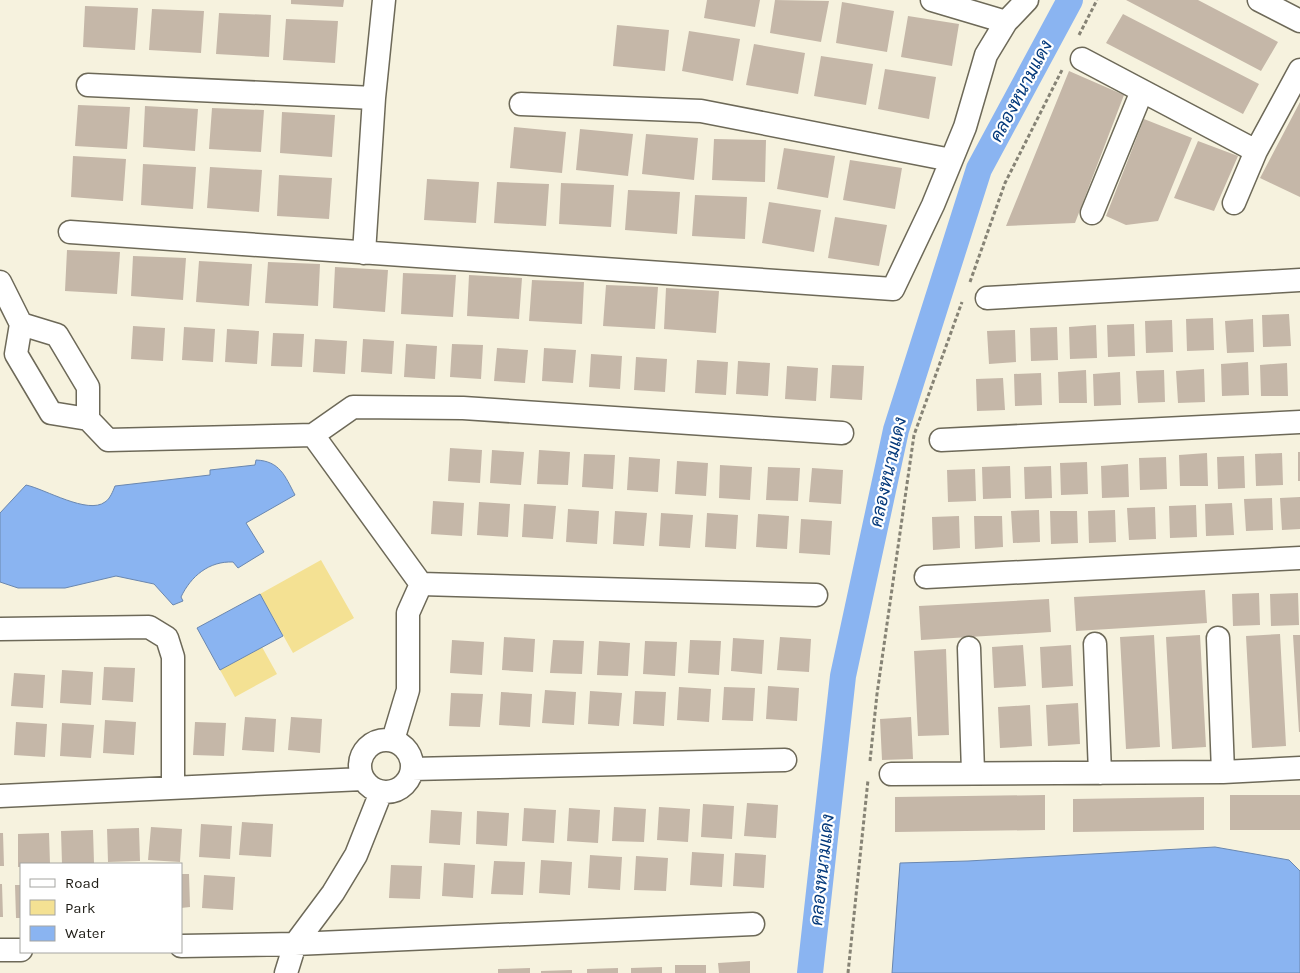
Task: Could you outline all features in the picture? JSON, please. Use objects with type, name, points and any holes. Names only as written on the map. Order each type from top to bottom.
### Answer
[{"type":"street","points":[[364,253],[374,98],[384,0]]},
{"type":"street","points":[[932,0],[1006,22]]},
{"type":"street","points":[[70,232],[893,289],[933,206],[965,127],[986,55],[1006,22],[1027,0]]},
{"type":"street","points":[[1259,0],[1300,21]]},
{"type":"street","points":[[1074,55],[1256,151]]},
{"type":"street","points":[[1234,203],[1256,151],[1300,70]]},
{"type":"street","points":[[88,85],[374,98]]},
{"type":"street","points":[[1092,213],[1142,91]]},
{"type":"street","points":[[521,104],[701,111],[951,160]]},
{"type":"street","points":[[987,298],[1300,280]]},
{"type":"street","points":[[0,282],[20,324],[16,354],[51,413],[88,419],[108,440],[313,435],[353,407],[463,408],[842,433]]},
{"type":"street","points":[[20,324],[56,335],[88,388],[88,419]]},
{"type":"street","points":[[940,440],[1300,422]]},
{"type":"street","points":[[313,435],[421,584]]},
{"type":"street","points":[[926,577],[1300,558]]},
{"type":"street","points":[[421,584],[816,595]]},
{"type":"street","points":[[394,740],[408,690],[408,613],[421,584]]},
{"type":"street","points":[[0,629],[149,627],[167,638],[173,657],[173,788]]},
{"type":"street","points":[[1218,638],[1223,772]]},
{"type":"street","points":[[1095,644],[1100,773]]},
{"type":"street","points":[[969,648],[974,772]]},
{"type":"street","points":[[0,796],[173,788],[372,785],[393,792],[403,786],[410,777],[412,769],[410,755],[394,740],[376,741],[364,752],[360,769],[372,785],[356,855],[333,893],[295,944],[286,973]]},
{"type":"street","points":[[412,769],[785,760]]},
{"type":"street","points":[[891,774],[1223,772],[1300,768]]},
{"type":"street","points":[[182,946],[295,944],[753,924]]},
{"type":"street","points":[[0,950],[20,950]]},
{"type":"path","points":[[968,286],[1005,183],[1074,55],[1097,0]]},
{"type":"path","points":[[848,973],[877,694],[914,435],[965,295]]},
{"type":"green space","points":[[321,560],[354,618],[293,653],[260,594]]},
{"type":"green space","points":[[262,647],[277,674],[235,697],[220,670]]},
{"type":"water","points":[[256,460],[271,463],[281,471],[295,495],[246,523],[264,552],[238,568],[233,562],[224,562],[202,571],[185,589],[181,597],[183,601],[173,605],[154,584],[116,576],[65,588],[18,588],[0,582],[0,513],[26,485],[66,500],[88,505],[98,505],[108,499],[115,486],[210,475],[210,470],[255,465]]},
{"type":"water","points":[[260,594],[283,636],[220,670],[197,628]]},
{"type":"water","points":[[1215,847],[1289,860],[1300,871],[1300,973],[892,973],[900,863]]},
{"type":"building","points":[[291,0],[344,0],[343,7],[291,4]]},
{"type":"building","points":[[707,0],[760,0],[755,27],[704,18]]},
{"type":"building","points":[[775,0],[829,1],[821,42],[770,33]]},
{"type":"building","points":[[1126,0],[1198,0],[1278,42],[1261,71]]},
{"type":"building","points":[[842,2],[894,11],[887,52],[836,43]]},
{"type":"building","points":[[85,6],[138,8],[135,50],[83,47]]},
{"type":"building","points":[[152,9],[204,11],[201,53],[149,50]]},
{"type":"building","points":[[219,13],[271,15],[269,57],[216,54]]},
{"type":"building","points":[[1123,14],[1259,84],[1243,114],[1106,43]]},
{"type":"building","points":[[908,16],[959,24],[952,66],[901,57]]},
{"type":"building","points":[[286,19],[338,21],[335,63],[283,60]]},
{"type":"building","points":[[617,25],[669,30],[665,71],[613,66]]},
{"type":"building","points":[[689,31],[740,39],[733,81],[682,71]]},
{"type":"building","points":[[754,44],[805,53],[798,94],[746,85]]},
{"type":"building","points":[[821,56],[873,64],[866,105],[814,96]]},
{"type":"building","points":[[885,69],[936,77],[929,119],[878,109]]},
{"type":"building","points":[[1069,71],[1124,95],[1075,223],[1006,226]]},
{"type":"building","points":[[1300,102],[1300,197],[1260,178]]},
{"type":"building","points":[[78,105],[130,107],[127,149],[75,146]]},
{"type":"building","points":[[145,106],[198,109],[195,151],[143,147]]},
{"type":"building","points":[[212,108],[264,110],[261,152],[209,149]]},
{"type":"building","points":[[282,112],[335,115],[332,157],[280,153]]},
{"type":"building","points":[[1144,119],[1192,138],[1158,221],[1126,225],[1106,216]]},
{"type":"building","points":[[514,127],[566,132],[562,173],[510,168]]},
{"type":"building","points":[[580,129],[633,134],[628,176],[576,170]]},
{"type":"building","points":[[646,134],[698,138],[694,180],[642,174]]},
{"type":"building","points":[[714,139],[766,140],[765,182],[712,180]]},
{"type":"building","points":[[1198,141],[1238,156],[1214,211],[1174,198]]},
{"type":"building","points":[[784,148],[835,156],[828,198],[777,189]]},
{"type":"building","points":[[73,156],[126,159],[123,201],[71,197]]},
{"type":"building","points":[[850,160],[902,168],[895,209],[843,200]]},
{"type":"building","points":[[143,164],[196,167],[193,209],[141,205]]},
{"type":"building","points":[[210,167],[262,170],[259,212],[207,208]]},
{"type":"building","points":[[279,175],[332,178],[329,219],[277,216]]},
{"type":"building","points":[[427,179],[479,182],[476,223],[424,220]]},
{"type":"building","points":[[497,182],[549,184],[546,226],[494,223]]},
{"type":"building","points":[[561,183],[614,185],[611,227],[559,224]]},
{"type":"building","points":[[628,190],[680,192],[677,234],[625,230]]},
{"type":"building","points":[[695,195],[747,197],[745,239],[692,236]]},
{"type":"building","points":[[769,202],[821,210],[814,252],[762,243]]},
{"type":"building","points":[[835,217],[887,225],[879,266],[828,258]]},
{"type":"building","points":[[67,250],[120,252],[117,294],[65,291]]},
{"type":"building","points":[[133,256],[186,258],[183,300],[131,296]]},
{"type":"building","points":[[199,261],[252,264],[249,306],[196,302]]},
{"type":"building","points":[[268,262],[320,264],[318,306],[265,303]]},
{"type":"building","points":[[335,267],[388,270],[385,312],[333,308]]},
{"type":"building","points":[[403,273],[456,275],[453,317],[401,314]]},
{"type":"building","points":[[469,275],[522,278],[519,319],[467,316]]},
{"type":"building","points":[[532,280],[584,282],[582,324],[529,321]]},
{"type":"building","points":[[606,285],[658,287],[655,329],[603,326]]},
{"type":"building","points":[[666,288],[719,291],[716,333],[664,329]]},
{"type":"building","points":[[1289,314],[1291,346],[1263,347],[1262,315]]},
{"type":"building","points":[[1213,318],[1214,350],[1187,351],[1186,319]]},
{"type":"building","points":[[1253,319],[1254,352],[1227,353],[1225,321]]},
{"type":"building","points":[[1172,320],[1173,352],[1146,353],[1145,321]]},
{"type":"building","points":[[1134,324],[1135,356],[1108,357],[1107,325]]},
{"type":"building","points":[[1096,325],[1097,358],[1070,359],[1069,327]]},
{"type":"building","points":[[133,326],[165,328],[163,361],[131,359]]},
{"type":"building","points":[[184,327],[215,329],[213,362],[182,360]]},
{"type":"building","points":[[1057,327],[1058,360],[1031,361],[1030,328]]},
{"type":"building","points":[[227,329],[259,331],[257,364],[225,362]]},
{"type":"building","points":[[1015,330],[1016,362],[989,364],[987,331]]},
{"type":"building","points":[[273,333],[304,334],[302,367],[271,366]]},
{"type":"building","points":[[315,339],[347,341],[345,374],[313,372]]},
{"type":"building","points":[[363,339],[394,341],[392,374],[361,372]]},
{"type":"building","points":[[406,344],[437,346],[435,379],[404,377]]},
{"type":"building","points":[[452,344],[483,345],[481,379],[450,377]]},
{"type":"building","points":[[497,348],[528,350],[525,383],[494,381]]},
{"type":"building","points":[[544,348],[576,350],[573,383],[542,381]]},
{"type":"building","points":[[591,354],[622,356],[620,389],[589,387]]},
{"type":"building","points":[[636,357],[667,359],[665,392],[634,390]]},
{"type":"building","points":[[697,360],[728,362],[726,395],[695,393]]},
{"type":"building","points":[[738,361],[770,363],[768,396],[736,394]]},
{"type":"building","points":[[1248,362],[1249,395],[1222,396],[1221,364]]},
{"type":"building","points":[[1287,363],[1288,396],[1261,396],[1260,365]]},
{"type":"building","points":[[832,365],[864,366],[862,400],[830,398]]},
{"type":"building","points":[[787,366],[818,368],[816,401],[785,399]]},
{"type":"building","points":[[1204,369],[1205,402],[1178,403],[1176,371]]},
{"type":"building","points":[[1086,370],[1087,403],[1059,403],[1058,372]]},
{"type":"building","points":[[1164,370],[1165,402],[1138,403],[1136,371]]},
{"type":"building","points":[[1120,372],[1121,405],[1094,406],[1093,374]]},
{"type":"building","points":[[1041,373],[1042,405],[1015,406],[1014,374]]},
{"type":"building","points":[[1003,378],[1005,410],[977,411],[976,379]]},
{"type":"building","points":[[450,448],[482,450],[480,483],[448,481]]},
{"type":"building","points":[[492,450],[524,452],[521,485],[490,483]]},
{"type":"building","points":[[539,450],[570,452],[568,485],[537,484]]},
{"type":"building","points":[[1298,452],[1300,452],[1300,481],[1298,481]]},
{"type":"building","points":[[1207,453],[1208,486],[1180,486],[1179,455]]},
{"type":"building","points":[[1282,453],[1283,485],[1256,486],[1255,454]]},
{"type":"building","points":[[584,454],[615,455],[613,489],[582,487]]},
{"type":"building","points":[[1244,456],[1245,488],[1218,489],[1217,457]]},
{"type":"building","points":[[629,457],[660,459],[658,492],[627,490]]},
{"type":"building","points":[[1166,457],[1167,489],[1140,490],[1139,458]]},
{"type":"building","points":[[677,461],[708,463],[706,496],[675,494]]},
{"type":"building","points":[[1087,462],[1088,494],[1061,495],[1060,463]]},
{"type":"building","points":[[1128,464],[1129,497],[1102,498],[1101,466]]},
{"type":"building","points":[[720,465],[752,467],[750,500],[719,498]]},
{"type":"building","points":[[1010,466],[1011,498],[983,499],[982,467]]},
{"type":"building","points":[[1051,466],[1052,498],[1025,499],[1024,467]]},
{"type":"building","points":[[768,467],[800,468],[798,501],[766,500]]},
{"type":"building","points":[[812,468],[843,470],[841,504],[809,502]]},
{"type":"building","points":[[975,469],[976,501],[948,502],[947,470]]},
{"type":"building","points":[[1300,497],[1300,529],[1282,530],[1280,498]]},
{"type":"building","points":[[1272,498],[1273,530],[1246,531],[1244,499]]},
{"type":"building","points":[[433,501],[464,503],[462,536],[431,534]]},
{"type":"building","points":[[479,502],[510,504],[508,537],[477,535]]},
{"type":"building","points":[[1232,503],[1234,535],[1206,536],[1205,504]]},
{"type":"building","points":[[524,504],[556,506],[553,539],[522,537]]},
{"type":"building","points":[[1196,505],[1197,537],[1170,538],[1169,506]]},
{"type":"building","points":[[1155,507],[1156,539],[1129,540],[1127,508]]},
{"type":"building","points":[[568,509],[599,511],[597,544],[566,542]]},
{"type":"building","points":[[1039,510],[1040,542],[1013,543],[1011,511]]},
{"type":"building","points":[[1115,510],[1116,542],[1089,543],[1088,511]]},
{"type":"building","points":[[615,511],[647,513],[644,546],[613,544]]},
{"type":"building","points":[[1050,511],[1077,511],[1078,543],[1051,544]]},
{"type":"building","points":[[661,513],[693,515],[690,548],[659,546]]},
{"type":"building","points":[[707,513],[738,515],[736,549],[705,547]]},
{"type":"building","points":[[758,514],[789,516],[787,549],[756,547]]},
{"type":"building","points":[[959,516],[960,548],[933,550],[932,517]]},
{"type":"building","points":[[974,516],[1002,516],[1003,547],[975,549]]},
{"type":"building","points":[[801,519],[832,521],[830,555],[799,553]]},
{"type":"building","points":[[1205,590],[1207,623],[1076,631],[1074,597]]},
{"type":"building","points":[[1259,593],[1260,625],[1233,626],[1232,594]]},
{"type":"building","points":[[1298,593],[1299,625],[1271,626],[1270,594]]},
{"type":"building","points":[[1049,599],[1051,632],[921,640],[919,606]]},
{"type":"building","points":[[1280,634],[1286,746],[1252,748],[1246,636]]},
{"type":"building","points":[[1154,635],[1160,747],[1126,749],[1120,637]]},
{"type":"building","points":[[1200,635],[1206,747],[1172,749],[1166,637]]},
{"type":"building","points":[[1293,635],[1300,635],[1300,732],[1299,732]]},
{"type":"building","points":[[504,637],[535,639],[533,672],[502,670]]},
{"type":"building","points":[[780,637],[811,639],[809,672],[777,670]]},
{"type":"building","points":[[733,638],[764,640],[762,674],[731,671]]},
{"type":"building","points":[[452,640],[484,642],[482,675],[450,673]]},
{"type":"building","points":[[553,640],[584,641],[582,674],[550,673]]},
{"type":"building","points":[[690,640],[721,641],[719,675],[688,673]]},
{"type":"building","points":[[599,641],[630,643],[628,676],[597,675]]},
{"type":"building","points":[[645,641],[677,642],[675,676],[643,674]]},
{"type":"building","points":[[1023,645],[1026,686],[994,688],[992,647]]},
{"type":"building","points":[[1071,645],[1073,686],[1042,688],[1040,647]]},
{"type":"building","points":[[946,649],[949,735],[918,736],[914,651]]},
{"type":"building","points":[[104,667],[135,668],[133,702],[102,700]]},
{"type":"building","points":[[62,670],[93,672],[91,705],[60,703]]},
{"type":"building","points":[[14,673],[45,675],[43,708],[11,706]]},
{"type":"building","points":[[768,686],[799,688],[797,721],[766,719]]},
{"type":"building","points":[[679,687],[711,689],[709,722],[677,720]]},
{"type":"building","points":[[724,687],[755,688],[753,721],[722,720]]},
{"type":"building","points":[[545,690],[576,692],[574,725],[542,723]]},
{"type":"building","points":[[590,691],[622,693],[619,726],[588,724]]},
{"type":"building","points":[[635,691],[666,692],[664,726],[633,724]]},
{"type":"building","points":[[501,692],[532,694],[530,727],[499,725]]},
{"type":"building","points":[[451,693],[483,694],[480,727],[449,726]]},
{"type":"building","points":[[1078,703],[1080,744],[1048,746],[1046,705]]},
{"type":"building","points":[[1030,705],[1032,746],[1000,748],[998,707]]},
{"type":"building","points":[[245,717],[276,719],[274,752],[242,750]]},
{"type":"building","points":[[291,717],[322,719],[320,753],[288,750]]},
{"type":"building","points":[[911,717],[913,759],[882,760],[880,719]]},
{"type":"building","points":[[105,720],[136,722],[134,755],[103,753]]},
{"type":"building","points":[[16,722],[47,724],[45,757],[14,755]]},
{"type":"building","points":[[195,722],[226,723],[224,756],[193,755]]},
{"type":"building","points":[[62,723],[94,725],[91,758],[60,756]]},
{"type":"building","points":[[1045,795],[1045,830],[895,832],[895,797]]},
{"type":"building","points":[[1230,795],[1300,795],[1300,830],[1230,830]]},
{"type":"building","points":[[1204,797],[1204,830],[1073,832],[1073,799]]},
{"type":"building","points":[[747,803],[778,805],[776,838],[744,836]]},
{"type":"building","points":[[703,804],[734,806],[732,839],[701,837]]},
{"type":"building","points":[[614,807],[646,809],[644,842],[612,841]]},
{"type":"building","points":[[659,807],[690,809],[688,842],[657,840]]},
{"type":"building","points":[[524,808],[556,810],[554,843],[522,841]]},
{"type":"building","points":[[569,808],[600,810],[598,843],[567,841]]},
{"type":"building","points":[[431,810],[462,812],[460,845],[429,843]]},
{"type":"building","points":[[477,811],[509,813],[507,846],[476,844]]},
{"type":"building","points":[[242,822],[273,824],[271,857],[239,855]]},
{"type":"building","points":[[201,824],[232,826],[230,859],[199,857]]},
{"type":"building","points":[[151,827],[182,829],[180,862],[148,860]]},
{"type":"building","points":[[139,828],[140,861],[108,862],[107,829]]},
{"type":"building","points":[[93,830],[94,863],[62,863],[61,831]]},
{"type":"building","points":[[0,833],[3,833],[4,866],[0,866]]},
{"type":"building","points":[[49,833],[50,863],[20,863],[20,867],[18,867],[18,834]]},
{"type":"building","points":[[692,852],[724,854],[722,887],[690,885]]},
{"type":"building","points":[[735,853],[766,855],[764,888],[733,886]]},
{"type":"building","points":[[590,855],[622,857],[620,890],[588,888]]},
{"type":"building","points":[[636,856],[668,858],[666,891],[634,890]]},
{"type":"building","points":[[541,860],[572,862],[570,895],[539,893]]},
{"type":"building","points":[[494,861],[525,862],[523,895],[491,894]]},
{"type":"building","points":[[444,863],[475,865],[473,898],[442,896]]},
{"type":"building","points":[[391,865],[422,866],[420,899],[389,898]]},
{"type":"building","points":[[182,874],[189,874],[190,907],[182,908]]},
{"type":"building","points":[[204,875],[235,877],[233,910],[202,908]]},
{"type":"building","points":[[0,884],[2,884],[3,917],[0,917]]},
{"type":"building","points":[[15,885],[20,885],[20,918],[16,918]]},
{"type":"building","points":[[750,961],[750,973],[719,973],[718,963]]},
{"type":"building","points":[[675,965],[706,965],[706,973],[675,973]]},
{"type":"building","points":[[662,967],[662,973],[631,973],[631,968]]},
{"type":"building","points":[[530,968],[530,973],[498,973],[498,969]]},
{"type":"building","points":[[618,968],[618,973],[587,973],[587,969]]},
{"type":"building","points":[[572,970],[572,973],[541,973],[541,971]]},
{"type":"waterway","name":"คลองหนามแดง","points":[[810,973],[843,676],[896,430],[979,169],[1070,0]]}]
